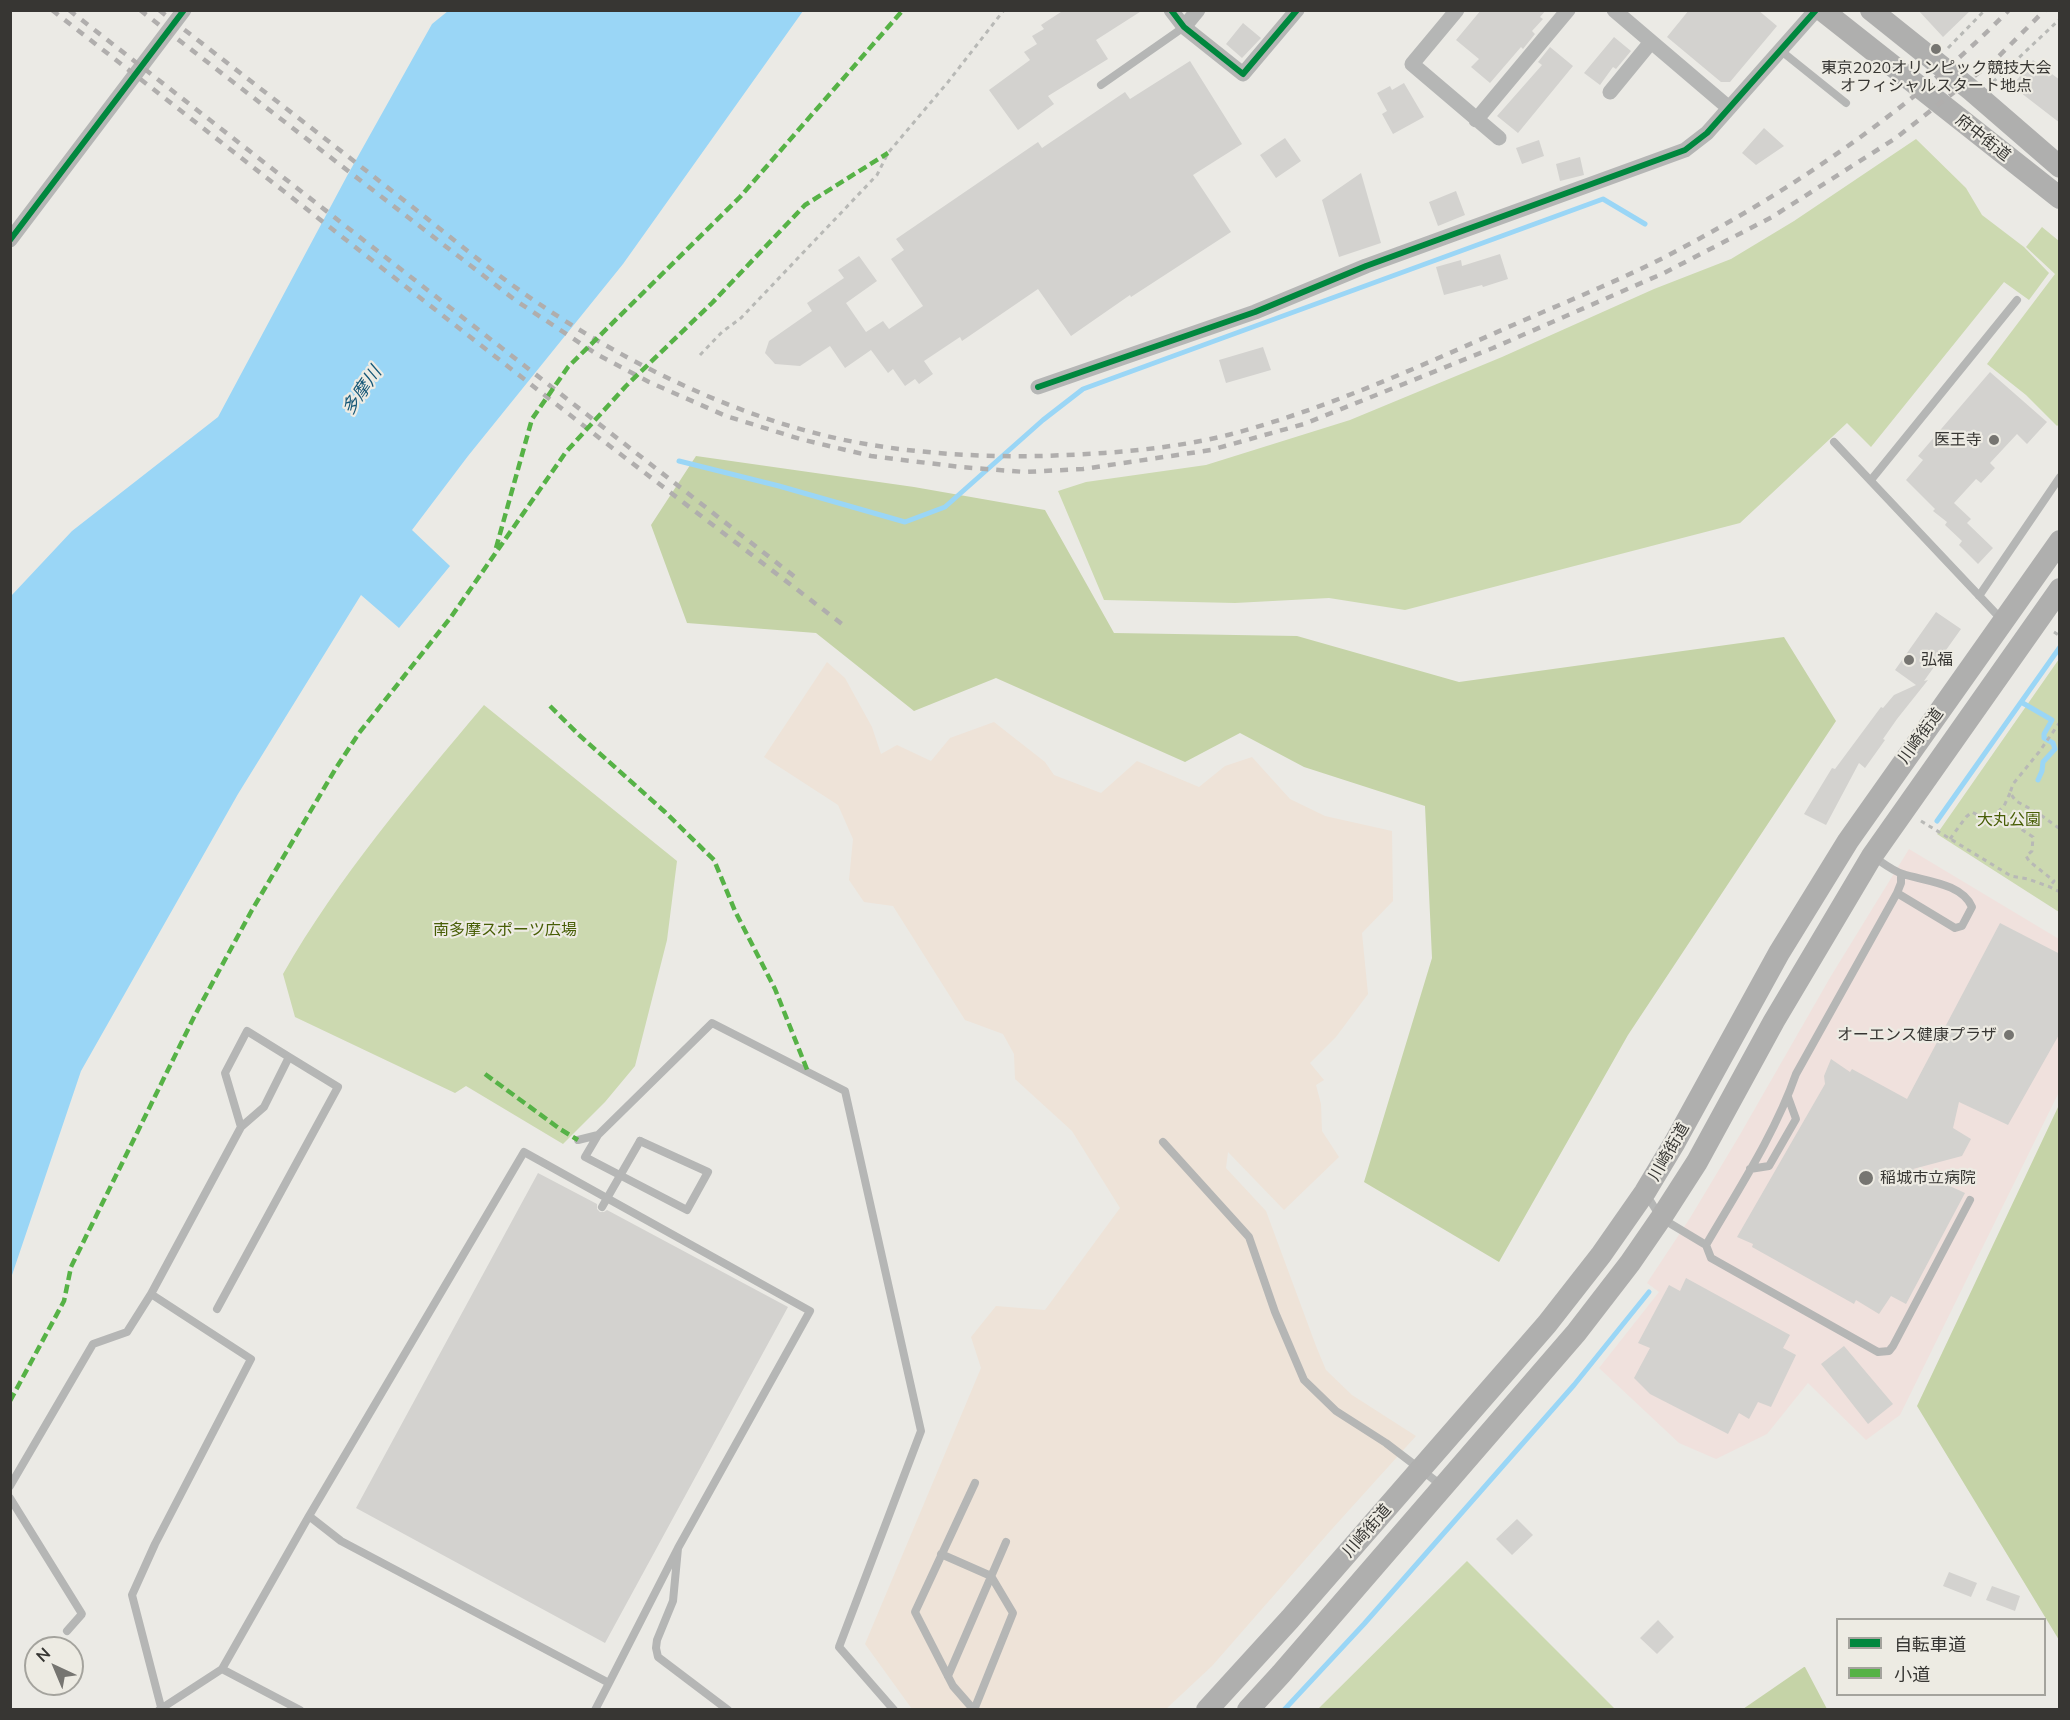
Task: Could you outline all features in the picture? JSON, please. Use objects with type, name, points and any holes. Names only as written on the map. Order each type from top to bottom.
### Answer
[{"type":"main road","name":"府中街道","points":[[1822,10],[2060,198]]},
{"type":"main road","name":"府中街道","points":[[1871,10],[1971,90],[2060,167]]},
{"type":"main road","name":"川崎街道","points":[[1207,1710],[1276,1635],[1547,1324],[1601,1255],[1645,1192],[1675,1142],[1779,953],[1848,841],[2060,541]]},
{"type":"main road","name":"川崎街道","points":[[1248,1710],[1576,1334],[1630,1263],[1702,1153],[1774,1021],[1872,856],[2060,589]]},
{"type":"main road","points":[[2003,621],[2025,637]]},
{"type":"main road","points":[[1848,841],[1872,856]]},
{"type":"street","points":[[10,240],[179,20],[184,10]]},
{"type":"street","points":[[1171,10],[1184,27],[1243,74],[1297,10]]},
{"type":"street","points":[[1184,27],[1198,10]]},
{"type":"street","points":[[1457,10],[1412,64],[1499,138]]},
{"type":"street","points":[[1476,120],[1568,10]]},
{"type":"street","points":[[1614,10],[1730,108]]},
{"type":"street","points":[[1038,387],[1255,312],[1366,266],[1685,150],[1707,133],[1816,10]]},
{"type":"street","points":[[1610,92],[1651,42]]},
{"type":"lane","points":[[1101,85],[1184,27]]},
{"type":"lane","points":[[1780,50],[1846,104]]},
{"type":"lane","points":[[1871,480],[2017,300]]},
{"type":"lane","points":[[1834,442],[2003,621]]},
{"type":"lane","points":[[1979,596],[2060,477]]},
{"type":"lane","points":[[1872,856],[1901,874],[1938,882],[1968,898],[1972,907],[1962,926],[1955,928],[1897,893]]},
{"type":"lane","points":[[1706,1245],[1788,1097],[1796,1074],[1897,893],[1901,883],[1901,874]]},
{"type":"lane","points":[[602,1207],[640,1141],[708,1172],[687,1210],[585,1157],[598,1135],[712,1023],[845,1091],[921,1431],[839,1647],[894,1710]]},
{"type":"lane","points":[[217,1309],[338,1087],[247,1031],[225,1073],[241,1127]]},
{"type":"lane","points":[[10,1486],[93,1344],[127,1332],[151,1294],[241,1127],[264,1107],[289,1057]]},
{"type":"lane","points":[[1750,1168],[1769,1166],[1796,1119],[1788,1097]]},
{"type":"lane","points":[[578,1140],[598,1135]]},
{"type":"lane","points":[[1163,1142],[1250,1238],[1275,1312],[1304,1380],[1335,1411],[1386,1443],[1443,1486]]},
{"type":"lane","points":[[151,1294],[252,1359],[155,1544],[132,1594],[160,1708],[222,1669],[309,1516],[524,1152],[810,1311],[678,1548],[595,1710]]},
{"type":"lane","points":[[1645,1192],[1661,1218],[1706,1245],[1711,1258],[1878,1352],[1889,1351],[1893,1346],[1970,1200]]},
{"type":"lane","points":[[941,1554],[991,1576],[1012,1613],[974,1710],[953,1686],[915,1612],[941,1554],[975,1483]]},
{"type":"lane","points":[[10,1498],[82,1614],[67,1631]]},
{"type":"lane","points":[[309,1516],[341,1541],[609,1683]]},
{"type":"lane","points":[[948,1676],[1006,1542]]},
{"type":"lane","points":[[678,1548],[673,1601],[657,1640],[658,1657],[728,1710]]},
{"type":"lane","points":[[222,1669],[300,1710]]},
{"type":"path","points":[[700,355],[722,332],[741,318],[877,175],[888,153],[948,82],[1004,10]]},
{"type":"path","points":[[1946,50],[1984,10]]},
{"type":"path","points":[[1990,85],[2060,19]]},
{"type":"path","points":[[2055,633],[2060,636]]},
{"type":"path","points":[[1950,839],[1972,812],[1989,821],[2004,806],[2013,784],[2060,722]]},
{"type":"path","points":[[2010,793],[2016,801],[2060,829]]},
{"type":"path","points":[[1997,813],[2033,837],[2032,851],[2026,856],[2029,861],[2054,880],[2050,887]]},
{"type":"path","points":[[1917,818],[2011,876],[2060,892]]},
{"type":"shaded area","points":[[827,662],[845,678],[872,727],[881,754],[897,745],[931,761],[950,738],[994,722],[1045,762],[1054,775],[1101,793],[1137,761],[1199,787],[1225,766],[1252,757],[1290,799],[1325,816],[1392,831],[1393,901],[1362,933],[1368,994],[1336,1037],[1310,1063],[1324,1080],[1316,1085],[1321,1104],[1322,1131],[1339,1157],[1284,1210],[1228,1152],[1226,1168],[1266,1211],[1326,1370],[1352,1395],[1416,1436],[1212,1666],[1166,1709],[912,1709],[865,1644],[981,1368],[971,1337],[996,1306],[1045,1310],[1120,1208],[1072,1131],[1015,1079],[1014,1054],[1003,1034],[965,1020],[893,906],[864,902],[849,880],[853,839],[838,805],[764,757]]},
{"type":"shaded area","name":"稲城市立病院","points":[[1909,849],[2059,939],[2059,1092],[1900,1415],[1866,1440],[1808,1383],[1767,1434],[1716,1459],[1679,1443],[1599,1368],[1659,1292],[1647,1283],[1690,1218],[1831,976]]},
{"type":"green space","points":[[1916,139],[1966,188],[1982,215],[2024,247],[2049,273],[2029,300],[2004,282],[1871,447],[1847,423],[1740,523],[1405,610],[1329,598],[1235,603],[1104,600],[1058,491],[1086,482],[1206,465],[1350,420],[1502,357],[1654,289],[1731,259],[1794,221]]},
{"type":"green space","points":[[2042,227],[2059,241],[2060,423],[2057,426],[2026,395],[1987,364],[2055,274],[2026,247]]},
{"type":"green space","points":[[696,456],[914,487],[1045,510],[1114,633],[1297,636],[1459,682],[1784,637],[1836,721],[1628,1035],[1499,1262],[1364,1182],[1432,958],[1425,806],[1304,767],[1240,733],[1185,762],[996,678],[914,711],[816,633],[687,623],[651,525]]},
{"type":"green space","name":"大丸公園","points":[[2059,659],[2059,912],[1937,834]]},
{"type":"green space","name":"南多摩スポーツ広場","points":[[484,705],[677,861],[667,940],[635,1066],[605,1102],[563,1144],[466,1086],[455,1093],[295,1017],[283,974],[352,868]]},
{"type":"green space","points":[[2059,1105],[2059,1640],[1917,1406]]},
{"type":"green space","points":[[1467,1561],[1615,1709],[1318,1709]]},
{"type":"green space","points":[[1804,1667],[1827,1709],[1743,1709]]},
{"type":"water","name":"多摩川","points":[[448,11],[803,11],[623,264],[468,456],[412,530],[450,566],[399,628],[361,595],[238,794],[81,1071],[11,1278],[11,596],[72,531],[218,417],[347,176],[432,24]]},
{"type":"building","points":[[1064,10],[1143,10],[1096,40],[1108,59],[1048,96],[1054,104],[1018,130],[989,90],[1030,60],[1024,52],[1037,44],[1032,36],[1044,29],[1041,25]]},
{"type":"building","points":[[1481,10],[1546,10],[1540,17],[1543,19],[1532,31],[1535,34],[1490,83],[1471,67],[1479,59],[1456,40]]},
{"type":"building","points":[[1689,10],[1758,10],[1777,26],[1730,82],[1721,82],[1667,37]]},
{"type":"building","points":[[1918,10],[1971,10],[1943,37]]},
{"type":"building","points":[[1243,23],[1261,38],[1242,58],[1226,44]]},
{"type":"building","points":[[1614,37],[1631,51],[1616,69],[1613,67],[1600,85],[1584,73]]},
{"type":"building","points":[[1550,47],[1573,66],[1518,133],[1497,116],[1542,65],[1538,62]]},
{"type":"building","points":[[2033,60],[2060,80],[2060,123],[2012,86]]},
{"type":"building","points":[[1190,61],[1242,144],[1193,175],[1231,232],[1131,297],[1130,295],[1071,336],[1038,289],[962,341],[960,337],[924,361],[933,374],[919,384],[915,379],[905,386],[893,369],[888,373],[871,350],[845,368],[830,346],[800,366],[775,364],[765,353],[769,341],[812,311],[807,303],[844,278],[838,270],[859,256],[877,281],[846,303],[866,332],[883,321],[889,329],[923,306],[891,259],[904,250],[896,239],[1038,142],[1042,148],[1125,92],[1130,99]]},
{"type":"building","points":[[1404,83],[1424,117],[1393,134],[1382,114],[1387,111],[1377,93],[1390,86],[1392,90]]},
{"type":"building","points":[[1764,128],[1784,146],[1756,165],[1742,153]]},
{"type":"building","points":[[1285,138],[1301,161],[1276,178],[1260,155]]},
{"type":"building","points":[[1539,140],[1544,156],[1522,164],[1516,148]]},
{"type":"building","points":[[1580,157],[1584,175],[1560,181],[1556,164]]},
{"type":"building","points":[[1361,173],[1381,243],[1339,257],[1322,200]]},
{"type":"building","points":[[1456,191],[1465,215],[1438,226],[1429,202]]},
{"type":"building","points":[[1500,254],[1508,279],[1444,295],[1436,267],[1461,260],[1462,266]]},
{"type":"building","points":[[1263,347],[1271,370],[1226,383],[1219,360]]},
{"type":"building","points":[[1990,372],[2047,422],[2027,444],[2017,434],[1990,463],[1995,468],[1981,483],[1976,479],[1954,503],[1971,519],[1967,523],[1993,548],[1978,564],[1959,545],[1962,541],[1945,525],[1947,522],[1933,511],[1935,509],[1906,480],[1923,460],[1918,456]]},
{"type":"building","points":[[1936,612],[1961,629],[1924,681],[1928,680],[1897,719],[1865,768],[1859,763],[1826,825],[1804,814],[1832,768],[1835,769],[1881,707],[1883,708],[1894,695],[1916,685],[1895,670]]},
{"type":"building","points":[[2000,923],[2060,954],[2060,1033],[2008,1125],[1959,1102],[1953,1128],[1971,1139],[1962,1156],[1913,1169],[1965,1193],[1906,1304],[1891,1296],[1879,1314],[1856,1300],[1854,1304],[1752,1247],[1753,1244],[1737,1237],[1825,1084],[1824,1076],[1831,1059],[1850,1072],[1852,1069],[1907,1099]]},
{"type":"building","points":[[538,1173],[597,1204],[600,1212],[607,1210],[788,1307],[605,1643],[356,1508]]},
{"type":"building","points":[[1686,1278],[1790,1335],[1783,1348],[1796,1355],[1771,1407],[1758,1402],[1749,1419],[1739,1413],[1728,1434],[1650,1394],[1634,1378],[1650,1348],[1638,1343],[1669,1285],[1680,1291]]},
{"type":"building","points":[[1844,1346],[1893,1404],[1868,1424],[1821,1364]]},
{"type":"building","points":[[1517,1519],[1533,1535],[1512,1555],[1496,1539]]},
{"type":"building","points":[[1949,1572],[1977,1583],[1971,1597],[1943,1586]]},
{"type":"building","points":[[1992,1586],[2020,1596],[2015,1611],[1986,1600]]},
{"type":"building","points":[[1658,1620],[1674,1637],[1657,1654],[1640,1638]]},
{"type":"waterway","points":[[679,461],[779,486],[905,522],[945,507],[1043,420],[1083,389],[1603,199],[1645,224]]},
{"type":"waterway","points":[[1937,821],[2060,647]]},
{"type":"waterway","points":[[2021,702],[2052,720],[2044,738],[2053,743],[2055,749],[2043,762],[2038,780]]},
{"type":"waterway","points":[[1284,1710],[1364,1624],[1574,1385],[1649,1292]]},
{"type":"railway","points":[[52,10],[602,440],[842,624]]},
{"type":"railway","points":[[69,10],[795,577]]},
{"type":"railway","points":[[140,10],[515,300],[598,355],[649,382],[726,416],[800,439],[871,456],[1025,472],[1083,469],[1211,450],[1304,424],[1493,348],[1664,273],[1772,217],[1896,138],[1996,59],[2045,10]]},
{"type":"railway","points":[[159,10],[518,289],[572,325],[653,371],[740,409],[828,436],[914,451],[1019,456],[1087,454],[1158,448],[1228,435],[1263,425],[1368,388],[1606,285],[1713,231],[1804,176],[1848,146],[1932,81],[2009,10]]},
{"type":"marked path","points":[[496,548],[532,419],[568,367],[740,197],[903,10]]},
{"type":"marked path","points":[[10,1401],[64,1301],[71,1267],[195,1015],[252,910],[359,733],[451,617],[566,452],[626,386],[712,303],[805,205],[888,153]]},
{"type":"marked path","points":[[550,706],[714,860],[735,911],[775,989],[808,1072]]},
{"type":"marked path","points":[[485,1074],[578,1140]]},
{"type":"cycle path","points":[[10,240],[184,10]]},
{"type":"cycle path","points":[[1171,10],[1184,27],[1243,74],[1297,10]]},
{"type":"cycle path","points":[[1038,387],[1255,312],[1366,266],[1685,150],[1707,133],[1816,10]]},
{"type":"place","name":"東京2020オリンピック競技大会 オフィシャルスタート地点","points":[[1936,49]]},
{"type":"place","name":"医王寺","points":[[1994,440]]},
{"type":"place","name":"弘福","points":[[1909,660]]},
{"type":"place","name":"オーエンス健康プラザ","points":[[2009,1035]]},
{"type":"place","name":"稲城市立病院","points":[[1866,1178]]}]
